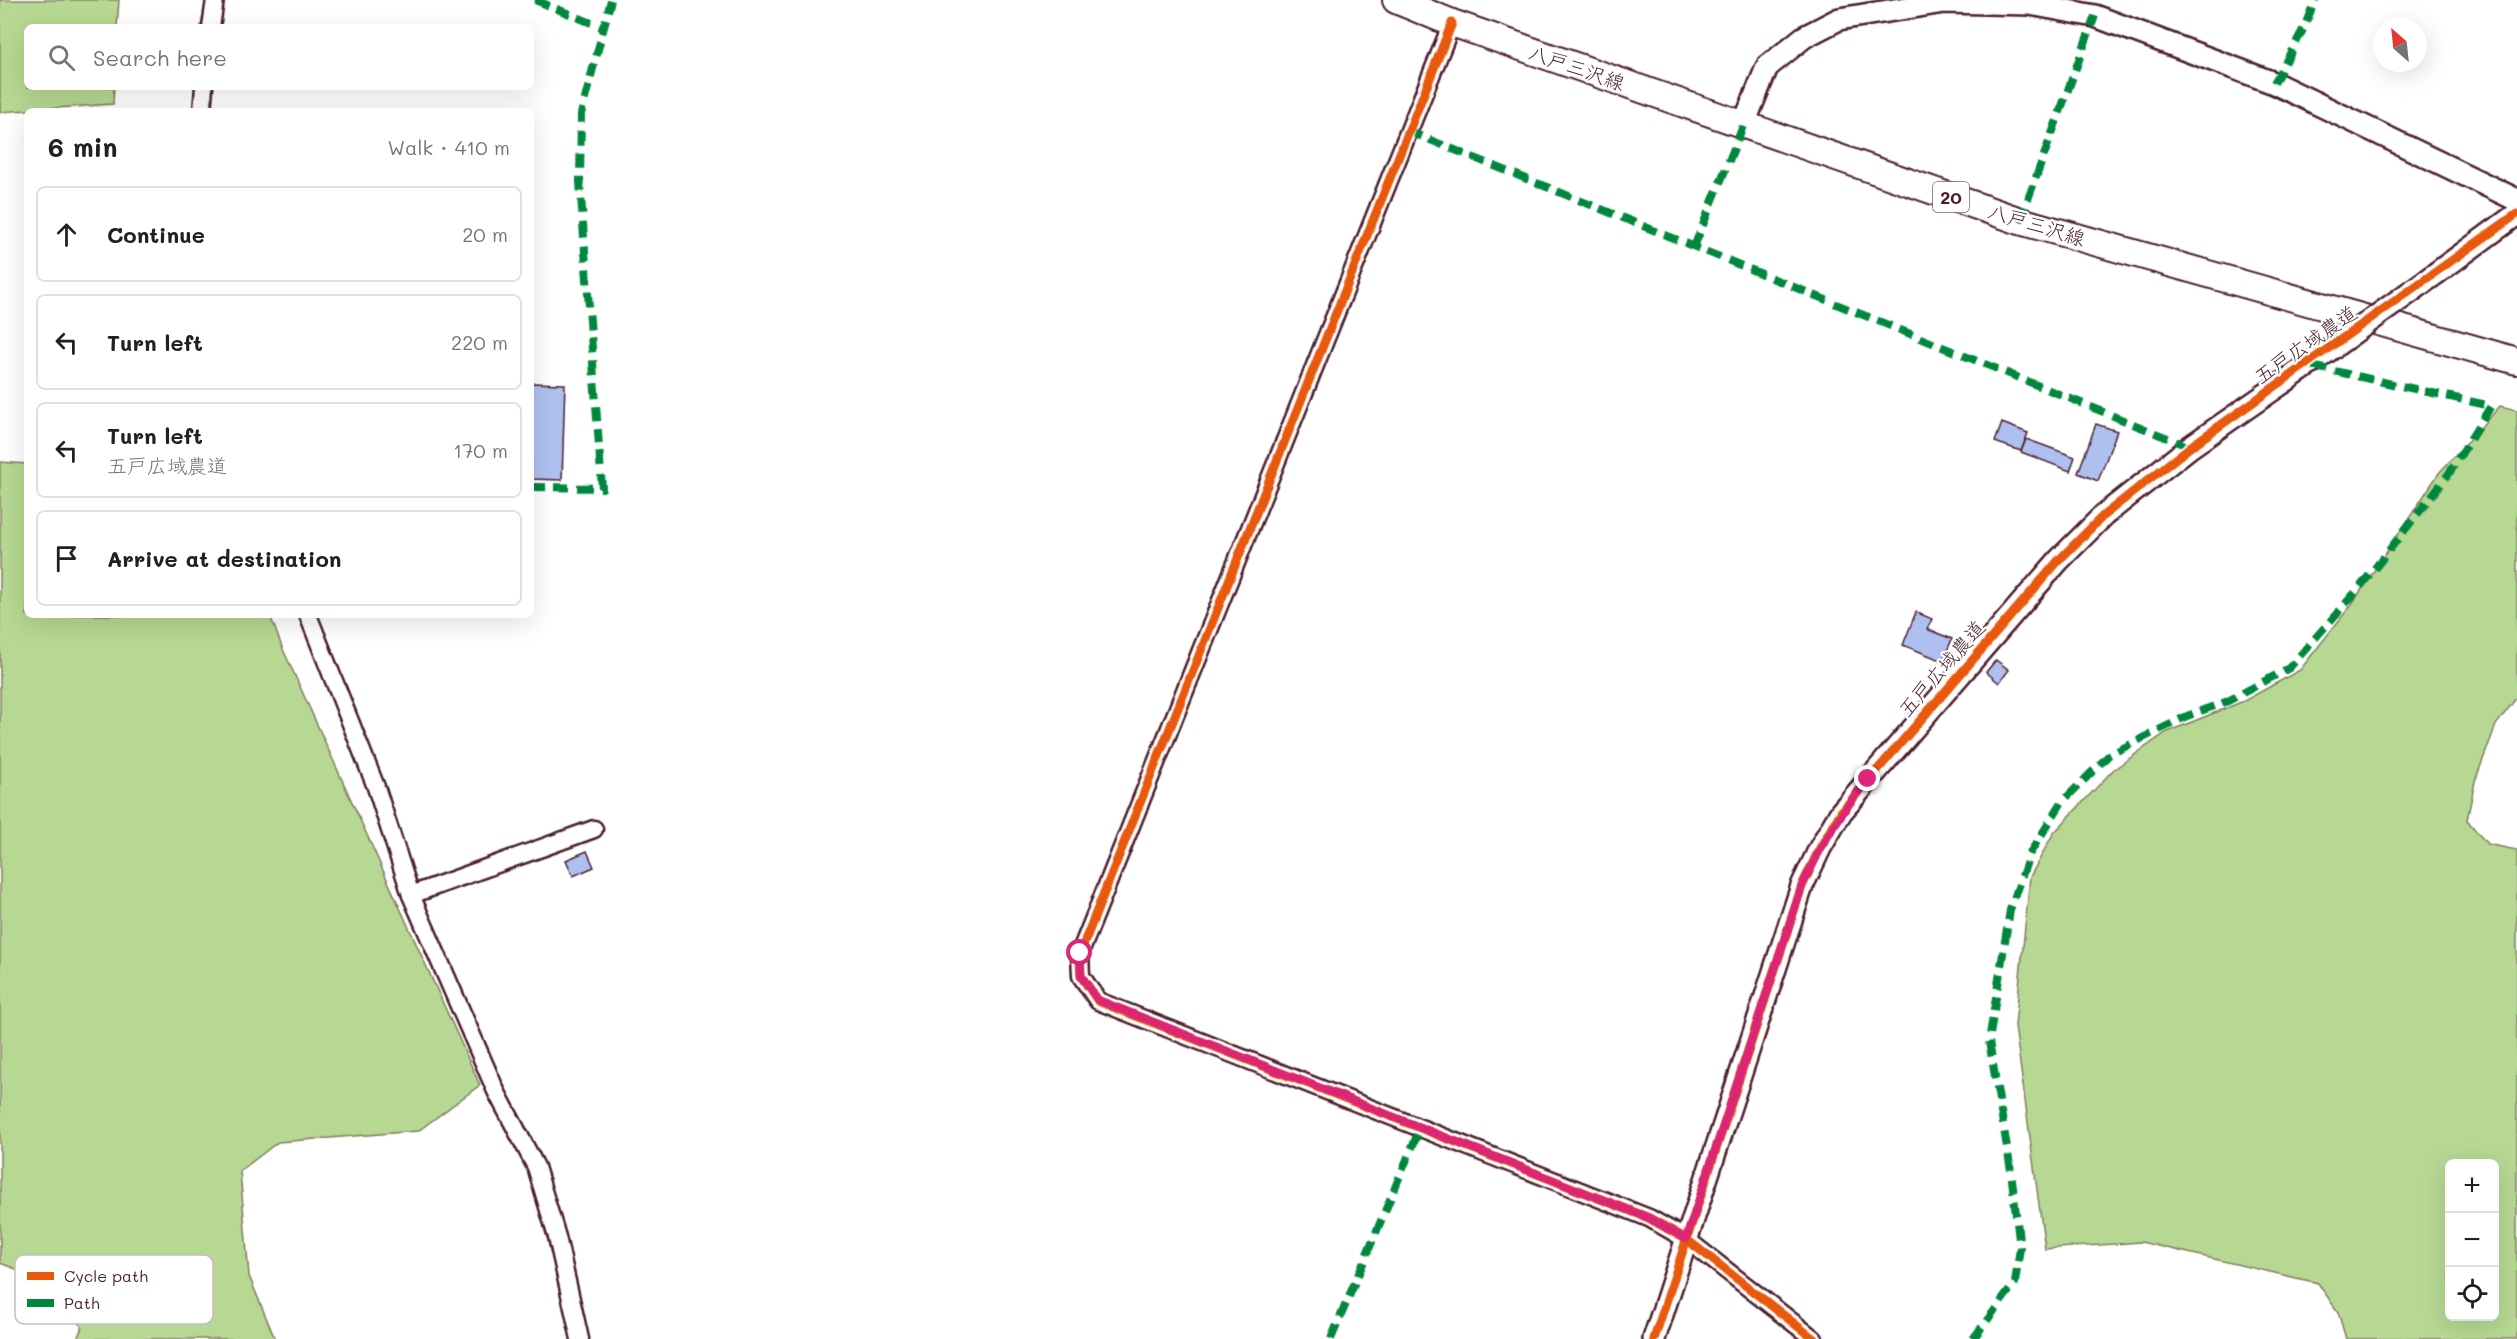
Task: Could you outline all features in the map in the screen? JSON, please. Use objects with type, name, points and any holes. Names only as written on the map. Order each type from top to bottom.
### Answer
[{"type":"main road","name":"八戸三沢線","points":[[1396,0],[1452,23],[2020,221],[2517,361]]},
{"type":"street","points":[[211,24],[215,0]]},
{"type":"street","points":[[1743,126],[1767,67],[1804,37],[1839,19],[1944,2],[2030,4],[2095,16],[2274,83],[2517,200]]},
{"type":"street","points":[[1452,23],[1080,953],[1081,976],[1098,1000],[1638,1214],[1686,1239],[1814,1339]]},
{"type":"street","points":[[202,108],[204,90]]},
{"type":"street","name":"五戸広域農道","points":[[1654,1339],[1802,886],[1841,812],[2059,560],[2104,515],[2190,447],[2517,214]]},
{"type":"street","points":[[309,618],[376,787],[411,895],[496,1091],[536,1167],[557,1237],[580,1339]]},
{"type":"street","points":[[411,895],[594,829]]},
{"type":"green space","points":[[0,0],[119,0],[117,24],[24,24],[24,90],[114,90],[113,104],[24,108],[24,110],[0,112]]},
{"type":"green space","points":[[2500,406],[2517,410],[2517,697],[2496,725],[2475,781],[2467,820],[2487,844],[2517,850],[2517,1339],[2346,1339],[2338,1312],[2318,1283],[2141,1242],[2045,1249],[2015,1026],[2030,877],[2053,834],[2113,770],[2167,732],[2244,701],[2300,670],[2352,604],[2439,473]]},
{"type":"green space","points":[[0,462],[24,464],[24,618],[271,618],[282,647],[480,1085],[418,1131],[278,1142],[240,1171],[249,1276],[275,1339],[77,1339],[82,1327],[80,1324],[213,1324],[213,1255],[15,1255],[15,1269],[0,1263]]},
{"type":"building","points":[[534,383],[565,384],[562,480],[534,479]]},
{"type":"building","points":[[2002,423],[2028,433],[2021,451],[1995,442]]},
{"type":"building","points":[[2096,424],[2117,431],[2098,481],[2078,473]]},
{"type":"building","points":[[2026,439],[2075,457],[2070,471],[2021,452]]},
{"type":"building","points":[[1916,612],[1932,619],[1927,629],[1952,639],[1943,661],[1903,645]]},
{"type":"building","points":[[1996,660],[2009,670],[1999,683],[1986,672]]},
{"type":"building","points":[[587,851],[594,867],[573,876],[566,860]]},
{"type":"marked path","points":[[535,0],[604,28]]},
{"type":"marked path","points":[[534,487],[602,488],[580,182],[581,114],[611,0]]},
{"type":"marked path","points":[[2274,83],[2304,28],[2315,0]]},
{"type":"marked path","points":[[2020,221],[2095,16]]},
{"type":"marked path","points":[[1694,247],[1743,126]]},
{"type":"marked path","points":[[1408,131],[2190,447]]},
{"type":"marked path","points":[[1973,1339],[2015,1283],[2020,1248],[2011,1171],[1989,1041],[2010,910],[2030,853],[2062,802],[2109,755],[2187,716],[2228,701],[2289,668],[2360,587],[2448,475],[2491,406],[2307,365]]},
{"type":"marked path","points":[[1331,1339],[1421,1126]]},
{"type":"cycle path","points":[[1452,23],[1080,953],[1081,976],[1098,1001],[1649,1218],[1686,1239],[1814,1339]]},
{"type":"cycle path","points":[[1654,1339],[1802,886],[1841,812],[2059,560],[2104,515],[2190,447],[2517,214]]},
{"type":"route","points":[[1080,953],[1081,976],[1098,1000],[1649,1218],[1686,1239],[1802,886],[1841,812],[1868,779]]}]
